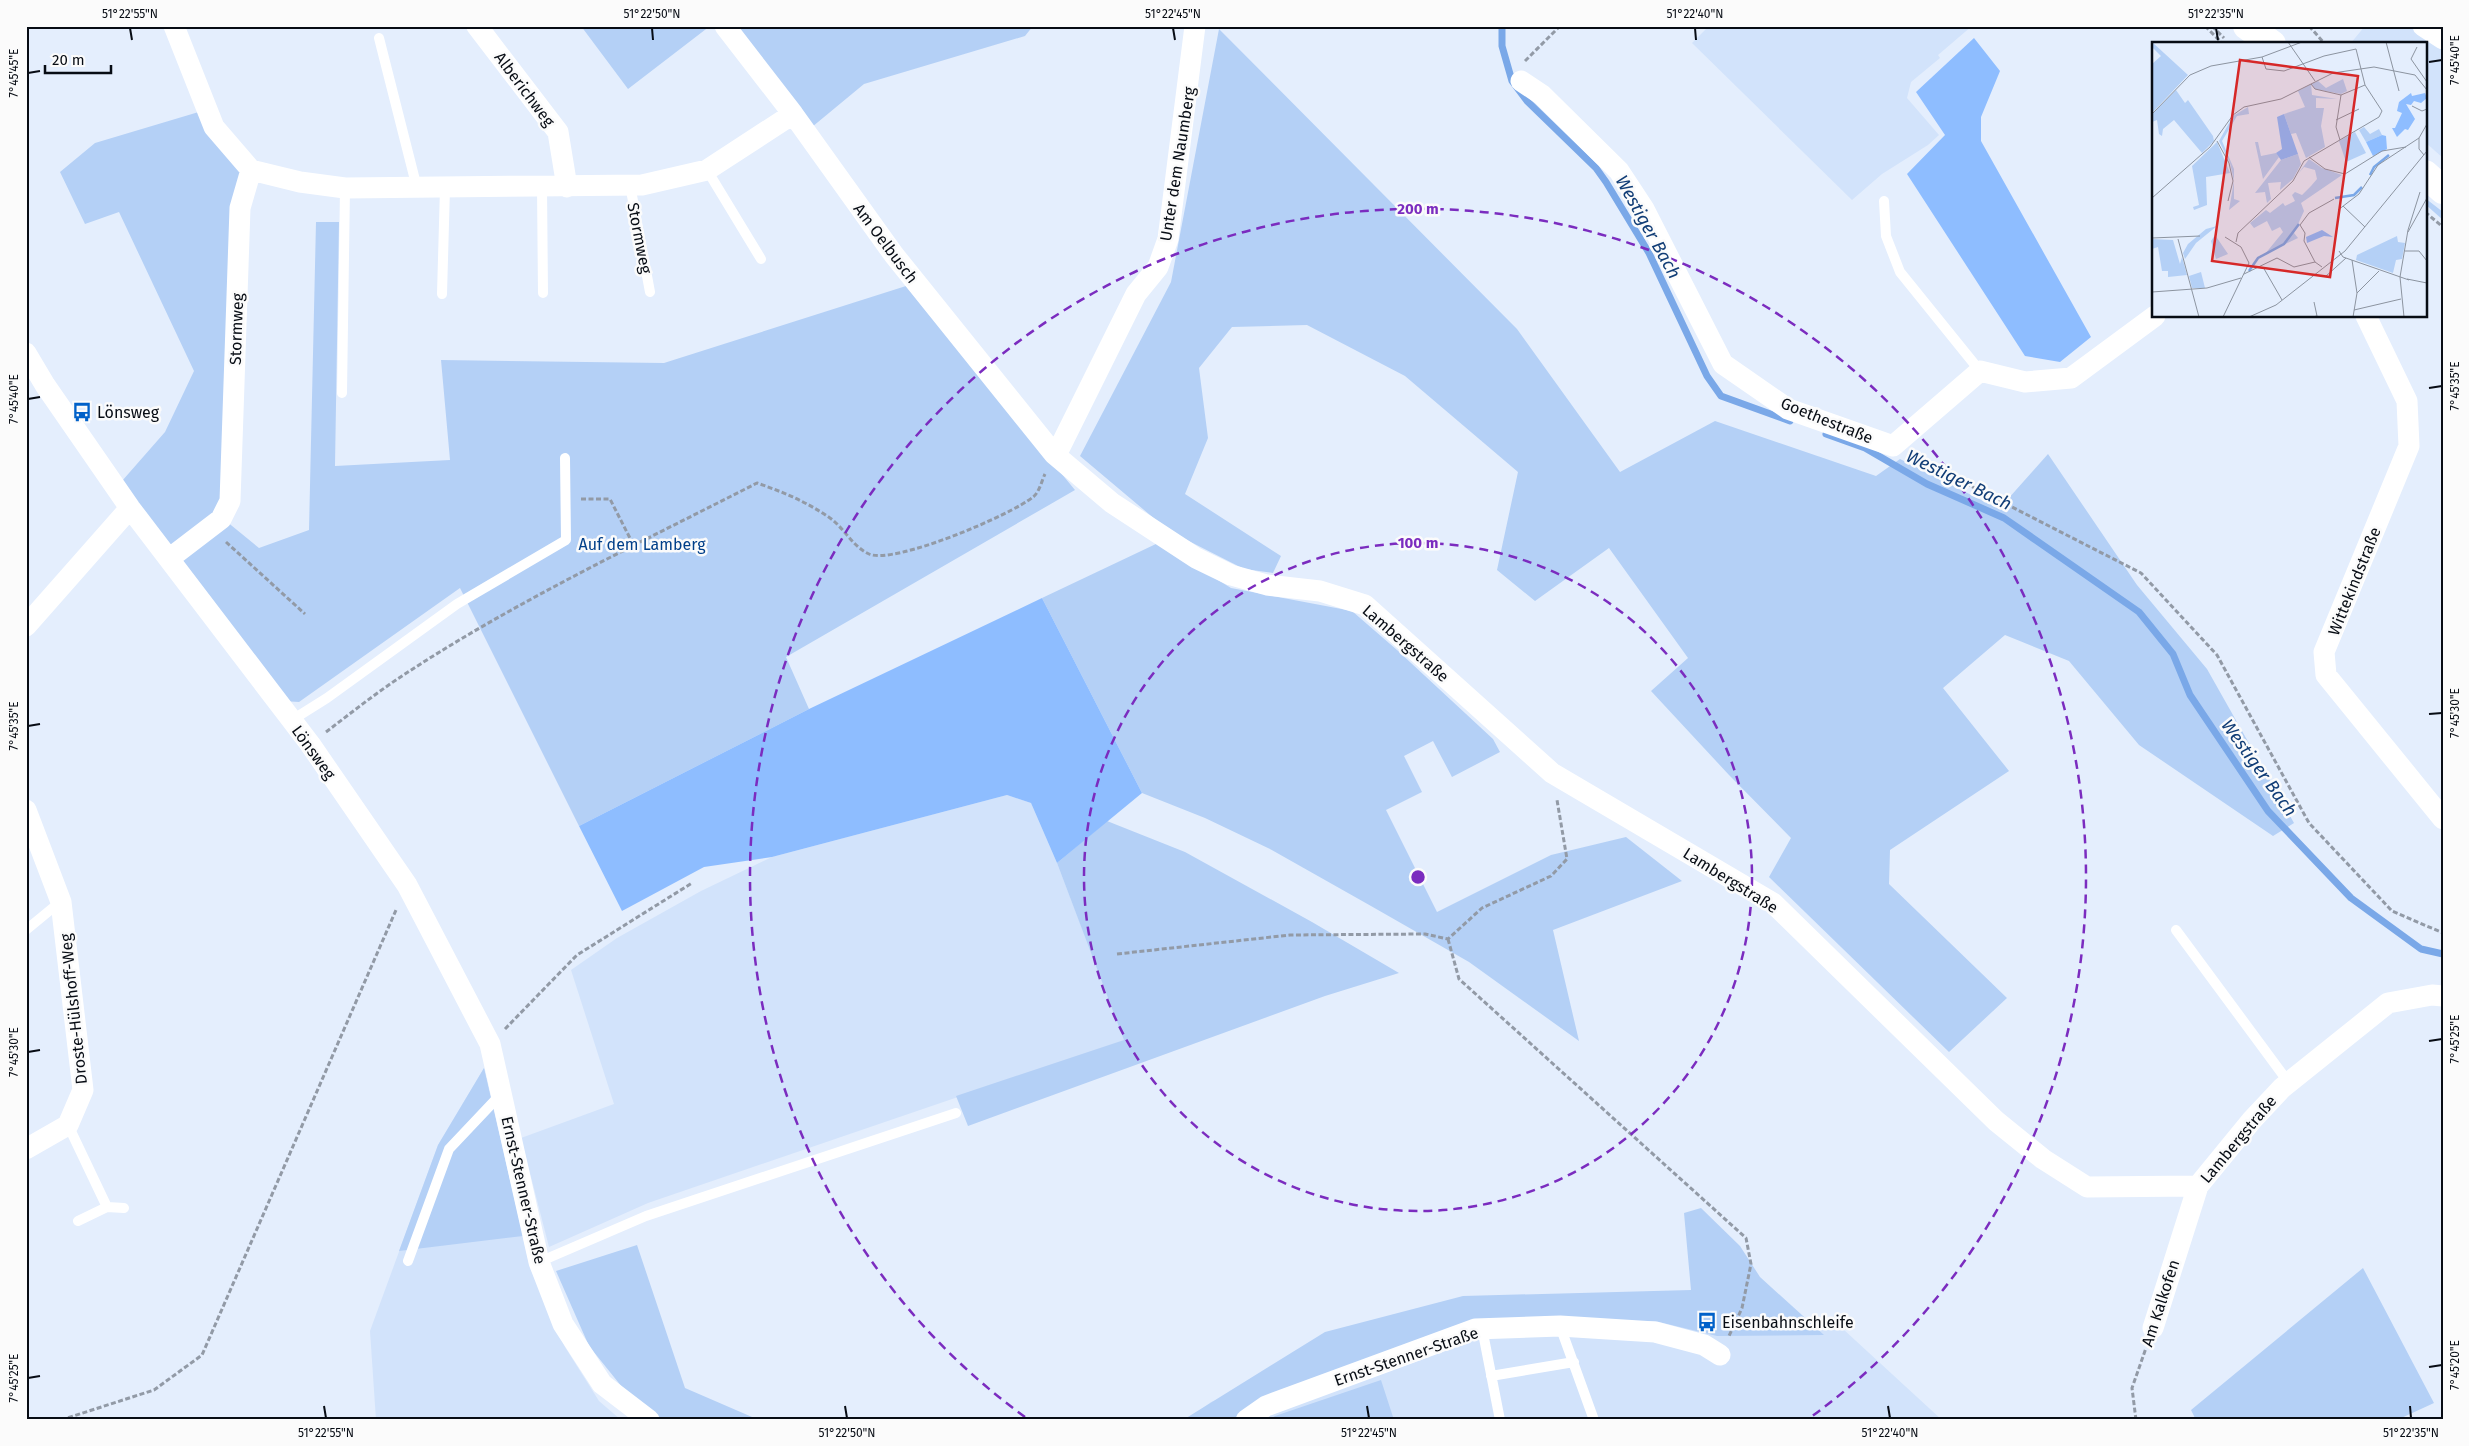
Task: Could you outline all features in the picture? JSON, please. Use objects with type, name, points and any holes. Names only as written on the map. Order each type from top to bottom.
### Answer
[{"type":"main road","points":[[2247,26],[2269,42]]},
{"type":"main road","points":[[2280,26],[2292,42]]},
{"type":"main road","points":[[2426,175],[2443,190]]},
{"type":"street","points":[[174,26],[214,127],[251,170]]},
{"type":"street","name":"Alberichweg","points":[[477,26],[558,132],[567,187]]},
{"type":"street","name":"Am Oelbusch","points":[[725,26],[793,114],[894,255],[1054,454]]},
{"type":"street","name":"Unter dem Naumberg","points":[[1054,454],[1060,447],[1136,294],[1158,267],[1168,239],[1195,26]]},
{"type":"street","points":[[2423,26],[2443,39]]},
{"type":"street","name":"Goethestraße","points":[[1521,80],[1542,95],[1618,171],[1644,208],[1723,364],[1788,409],[1892,446],[1980,371]]},
{"type":"street","name":"Stormweg","points":[[170,558],[221,519],[230,501],[240,208],[251,170],[300,182],[345,188],[642,185],[707,170],[793,114]]},
{"type":"street","points":[[1980,371],[2025,382],[2071,378],[2152,318]]},
{"type":"street","name":"Wittekindstraße","points":[[2367,318],[2407,401],[2409,446],[2324,652],[2326,675],[2443,819]]},
{"type":"street","name":"Lönsweg","points":[[26,353],[45,385],[130,508],[310,744],[407,885],[490,1044]]},
{"type":"street","name":"Lambergstraße","points":[[1054,454],[1112,504],[1196,558],[1231,576],[1267,585],[1320,591],[1365,605],[1552,773],[1773,902],[1996,1121],[2044,1159],[2087,1187],[2198,1186],[2252,1120],[2289,1083],[2388,1003],[2432,995],[2443,996]]},
{"type":"street","points":[[26,626],[130,508]]},
{"type":"street","name":"Droste-Hülshoff-Weg","points":[[26,810],[61,902],[82,1090],[68,1125]]},
{"type":"street","name":"Ernst-Stenner-Straße","points":[[490,1044],[539,1262],[563,1324],[602,1384],[649,1420]]},
{"type":"street","points":[[26,1149],[68,1125]]},
{"type":"street","name":"Am Kalkofen","points":[[2153,1328],[2198,1186]]},
{"type":"street","name":"Ernst-Stenner-Straße","points":[[1246,1420],[1266,1406],[1482,1328],[1560,1326],[1656,1332],[1704,1345],[1720,1355]]},
{"type":"lane","points":[[379,38],[417,188]]},
{"type":"lane","points":[[707,170],[760,259]]},
{"type":"lane","name":"Stormweg","points":[[630,185],[650,292]]},
{"type":"lane","points":[[542,187],[543,293]]},
{"type":"lane","points":[[342,393],[345,188]]},
{"type":"lane","points":[[442,294],[445,188]]},
{"type":"lane","points":[[1884,201],[1886,236],[1900,272],[1980,371]]},
{"type":"lane","points":[[292,720],[327,698],[457,604],[566,540],[565,458]]},
{"type":"lane","name":"Droste-Hülshoff-Weg","points":[[26,930],[61,902]]},
{"type":"lane","points":[[2176,930],[2289,1083]]},
{"type":"lane","points":[[408,1261],[449,1149],[502,1092]]},
{"type":"lane","points":[[539,1262],[646,1216],[956,1113]]},
{"type":"lane","points":[[68,1125],[107,1207]]},
{"type":"lane","points":[[78,1221],[107,1207],[124,1208]]},
{"type":"lane","points":[[1560,1326],[1594,1420]]},
{"type":"lane","points":[[1482,1328],[1500,1420]]},
{"type":"lane","points":[[1491,1376],[1574,1362]]},
{"type":"path","points":[[1521,80],[1522,65],[1560,26]]},
{"type":"path","points":[[2205,26],[2221,42]]},
{"type":"path","points":[[2212,26],[2228,42]]},
{"type":"path","points":[[2309,26],[2324,42]]},
{"type":"path","points":[[2426,213],[2443,227]]},
{"type":"path","points":[[1892,446],[2141,573],[2217,655],[2309,823],[2392,911],[2443,933]]},
{"type":"path","points":[[310,744],[401,676],[469,635],[634,546],[758,483],[789,494],[831,518],[870,554],[889,555],[912,550],[978,526],[1035,497],[1054,454]]},
{"type":"path","points":[[566,499],[610,499],[634,546]]},
{"type":"path","points":[[210,528],[305,614]]},
{"type":"path","points":[[1448,940],[1482,908],[1551,876],[1567,859],[1552,773]]},
{"type":"path","points":[[490,1044],[577,955],[692,883]]},
{"type":"path","points":[[62,1420],[154,1390],[202,1355],[407,885]]},
{"type":"path","points":[[1117,954],[1290,935],[1425,934],[1448,940]]},
{"type":"path","points":[[1448,940],[1459,979],[1746,1238],[1751,1264],[1742,1308],[1720,1355]]},
{"type":"path","name":"Am Kalkofen","points":[[2136,1420],[2132,1388],[2153,1328]]},
{"type":"shaded area","points":[[1709,26],[1972,26],[1938,55],[1940,58],[1911,82],[1907,98],[1939,135],[1928,145],[1882,174],[1852,200],[1692,43]]},
{"type":"shaded area","points":[[2365,26],[2443,26],[2443,158],[2426,143],[2426,42],[2352,42]]},
{"type":"shaded area","points":[[1974,38],[2000,71],[1981,117],[1981,141],[2091,337],[2060,362],[2025,356],[1907,174],[1945,135],[1916,92]]},
{"type":"shaded area","points":[[1042,598],[1142,793],[1057,863],[1031,803],[1007,795],[772,857],[704,867],[622,911],[579,826],[809,709]]},
{"type":"shaded area","points":[[1007,795],[1031,803],[1057,863],[1125,1040],[648,1203],[549,1247],[521,1138],[614,1104],[571,970],[617,938],[701,891],[772,857]]},
{"type":"shaded area","points":[[484,1068],[530,1268],[565,1347],[599,1401],[621,1420],[376,1420],[370,1331],[438,1145]]},
{"type":"shaded area","points":[[1463,1303],[1665,1305],[1843,1329],[1942,1420],[1187,1420],[1211,1402]]},
{"type":"green space","points":[[581,26],[710,26],[628,89]]},
{"type":"green space","points":[[733,26],[1033,26],[1025,36],[864,84],[812,127]]},
{"type":"green space","points":[[1219,29],[1517,329],[1620,472],[1715,421],[1876,476],[1900,459],[1999,509],[2048,454],[2137,585],[2207,669],[2294,823],[2273,836],[2139,745],[2069,661],[2005,635],[1943,688],[2009,771],[1890,850],[1889,884],[2007,998],[1949,1052],[1769,877],[1791,838],[1651,691],[1688,658],[1609,548],[1535,601],[1497,570],[1518,472],[1405,376],[1307,325],[1232,327],[1199,368],[1208,438],[1185,494],[1281,556],[1273,573],[1244,569],[1169,531],[1080,456],[1171,282]]},
{"type":"green space","points":[[202,111],[244,172],[224,499],[216,517],[171,549],[122,481],[165,432],[194,371],[119,212],[85,224],[60,172],[95,143]]},
{"type":"green space","points":[[2426,199],[2443,212],[2443,220],[2426,205]]},
{"type":"green space","name":"Auf dem Lamberg","points":[[316,222],[339,222],[335,466],[450,460],[441,360],[664,363],[906,286],[1075,490],[786,657],[809,709],[579,826],[460,588],[299,702],[283,701],[177,557],[226,521],[259,548],[309,530]]},
{"type":"green space","points":[[1158,543],[1231,588],[1352,611],[1493,739],[1500,752],[1452,777],[1433,741],[1404,756],[1422,792],[1386,810],[1437,912],[1551,855],[1626,837],[1682,881],[1553,930],[1579,1041],[1469,962],[1371,906],[1270,849],[1205,818],[1142,793],[1042,598]]},
{"type":"green space","points":[[1107,821],[1185,852],[1312,922],[1399,973],[1325,996],[968,1126],[956,1096],[1124,1040],[1057,863]]},
{"type":"green space","points":[[484,1068],[523,1236],[399,1251],[438,1145]]},
{"type":"green space","points":[[1701,1208],[1740,1246],[1760,1277],[1824,1335],[1717,1336],[1655,1321],[1476,1321],[1266,1399],[1233,1420],[1183,1420],[1325,1332],[1463,1296],[1691,1290],[1684,1213]]},
{"type":"green space","points":[[637,1245],[685,1388],[759,1420],[663,1420],[622,1387],[589,1346],[556,1271]]},
{"type":"green space","points":[[2363,1268],[2434,1403],[2397,1420],[2196,1420],[2191,1410]]},
{"type":"green space","points":[[1381,1380],[1394,1420],[1269,1420],[1275,1416]]},
{"type":"waterway","name":"Westiger Bach","points":[[1502,26],[1502,46],[1512,81],[1527,101],[1596,168],[1606,182],[1649,253],[1707,376],[1721,396],[1790,421]]},
{"type":"waterway","name":"Westiger Bach","points":[[1826,434],[1865,448],[1927,484],[2004,518],[2139,612],[2173,654],[2190,695],[2268,811],[2351,898],[2421,949],[2443,954]]},
{"type":"place","name":"Lönsweg","points":[[82,412]]},
{"type":"place","name":"Eisenbahnschleife","points":[[1707,1322]]}]
